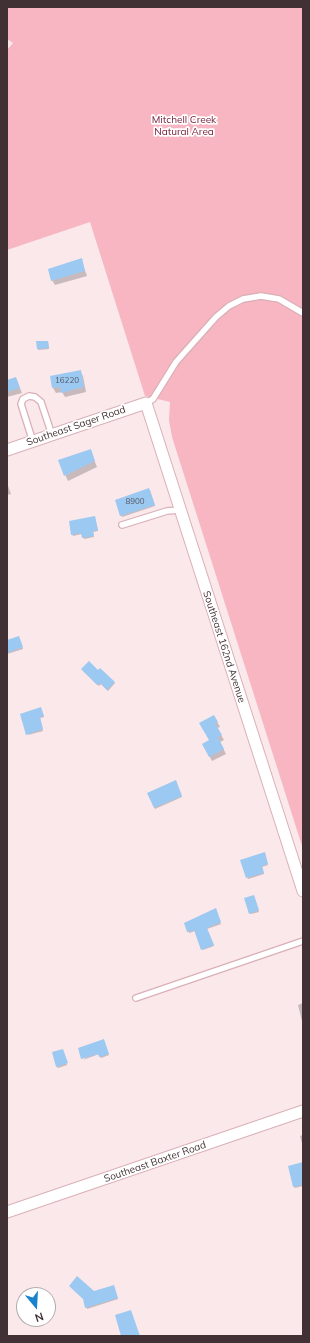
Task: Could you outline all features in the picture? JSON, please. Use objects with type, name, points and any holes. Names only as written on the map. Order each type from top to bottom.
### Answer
[{"type":"street","name":"Southeast Sager Road","points":[[7,450],[146,402]]},
{"type":"street","name":"Southeast 162nd Avenue","points":[[146,402],[303,891]]},
{"type":"street","name":"Southeast Baxter Road","points":[[7,1212],[303,1111]]},
{"type":"lane","points":[[146,402],[153,400],[176,362],[216,317],[229,306],[243,299],[261,296],[279,299],[303,313]]},
{"type":"lane","points":[[32,442],[21,404],[23,399],[29,396],[35,397],[41,402],[52,435]]},
{"type":"lane","points":[[122,525],[167,511],[180,510]]},
{"type":"lane","points":[[136,998],[303,941]]},
{"type":"green space","name":"Mitchell Creek Natural Area","points":[[7,7],[303,7],[303,849],[172,437],[169,420],[170,402],[145,396],[90,222],[7,250],[7,50],[13,43],[7,39]]},
{"type":"building","points":[[82,258],[85,271],[51,281],[48,269]]},
{"type":"building","points":[[36,341],[48,341],[49,348],[37,349]]},
{"type":"building","points":[[81,370],[84,387],[61,393],[60,387],[52,388],[50,376]]},
{"type":"building","points":[[16,377],[20,388],[7,392],[7,380]]},
{"type":"building","points":[[91,449],[95,461],[64,476],[58,460]]},
{"type":"building","points":[[149,488],[155,505],[120,516],[115,500]]},
{"type":"building","points":[[95,516],[98,530],[93,531],[94,536],[82,538],[81,533],[71,535],[69,521]]},
{"type":"building","points":[[19,636],[23,647],[7,653],[7,640]]},
{"type":"building","points":[[89,661],[98,670],[100,668],[115,682],[107,690],[100,683],[97,685],[81,669]]},
{"type":"building","points":[[41,707],[44,716],[40,717],[43,729],[26,735],[20,714]]},
{"type":"building","points":[[214,715],[218,722],[215,723],[222,735],[218,737],[224,749],[209,757],[202,744],[209,740],[199,723]]},
{"type":"building","points":[[176,780],[182,796],[154,808],[147,793]]},
{"type":"building","points":[[265,852],[268,864],[262,866],[264,873],[246,878],[240,860]]},
{"type":"building","points":[[254,895],[259,910],[249,914],[244,898]]},
{"type":"building","points":[[216,908],[221,922],[207,928],[214,945],[201,950],[194,930],[187,932],[184,923]]},
{"type":"building","points":[[104,1039],[109,1054],[99,1057],[98,1054],[81,1059],[78,1048]]},
{"type":"building","points":[[63,1049],[68,1063],[56,1067],[52,1052]]},
{"type":"building","points":[[303,1162],[303,1185],[293,1187],[288,1166]]},
{"type":"building","points":[[77,1276],[94,1291],[114,1285],[118,1298],[85,1308],[83,1299],[69,1286]]},
{"type":"building","points":[[131,1310],[140,1336],[121,1336],[115,1315]]}]
